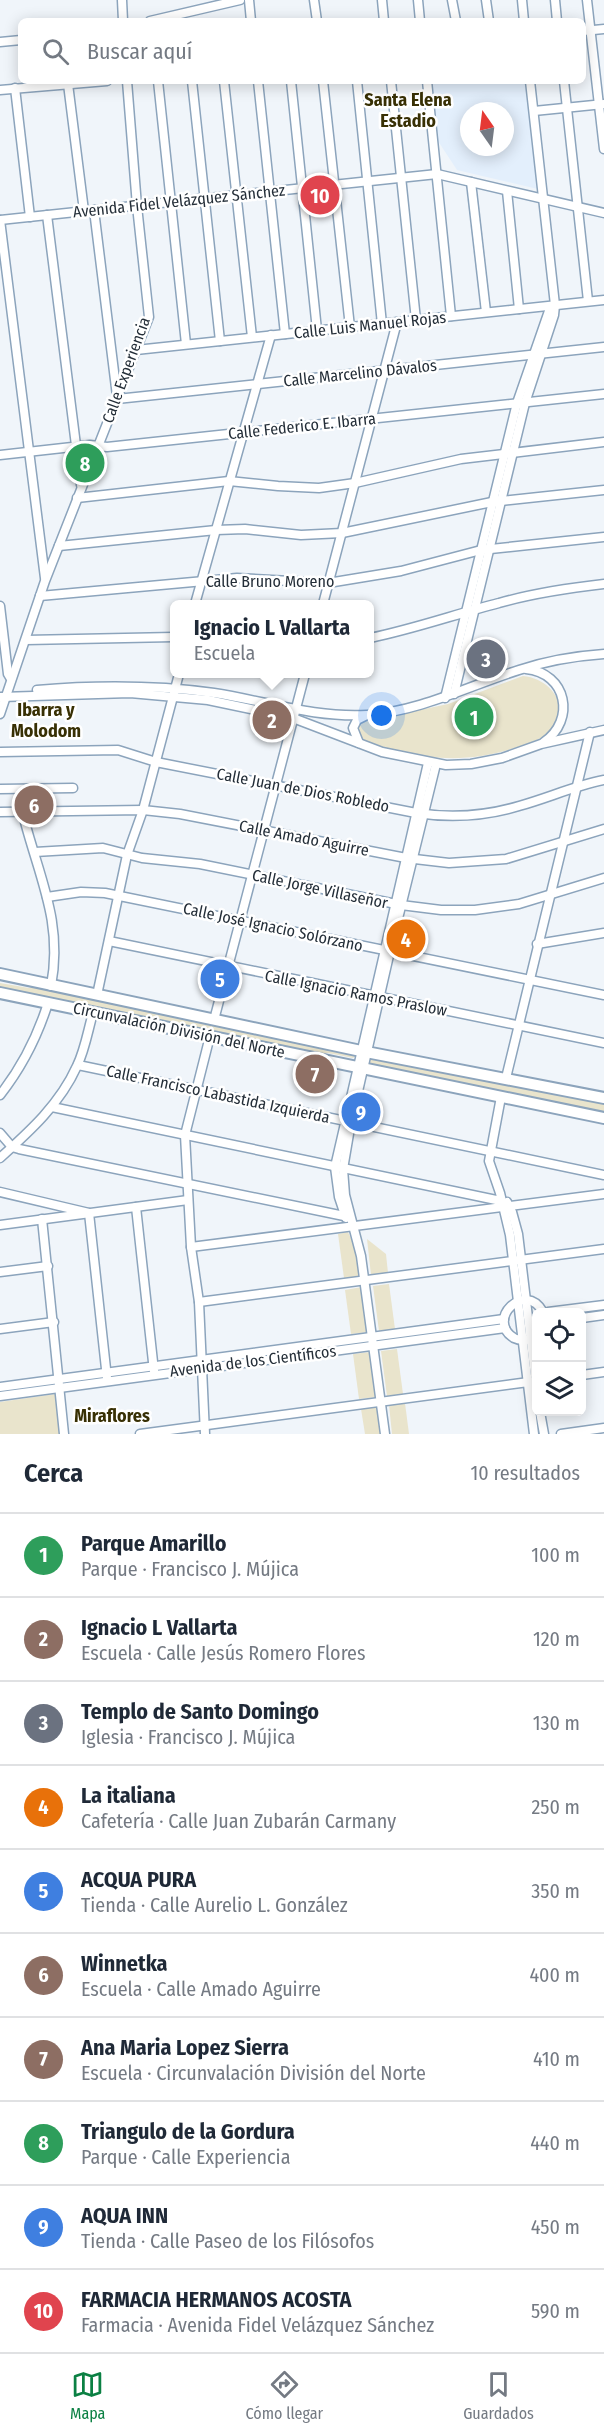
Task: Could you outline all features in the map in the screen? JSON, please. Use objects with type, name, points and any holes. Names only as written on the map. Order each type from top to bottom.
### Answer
[{"type":"main road","name":"Circunvalación División del Norte","points":[[0,974],[364,1051],[604,1098]]},
{"type":"main road","name":"Circunvalación División del Norte","points":[[0,993],[604,1118]]},
{"type":"street","points":[[122,0],[123,18]]},
{"type":"street","points":[[185,17],[237,0]]},
{"type":"street","points":[[249,0],[251,18]]},
{"type":"street","points":[[314,0],[317,18]]},
{"type":"street","points":[[382,0],[384,18]]},
{"type":"street","points":[[418,0],[420,18]]},
{"type":"street","points":[[452,0],[455,18]]},
{"type":"street","points":[[486,0],[489,18]]},
{"type":"street","points":[[522,0],[524,18]]},
{"type":"street","points":[[555,0],[558,18]]},
{"type":"street","points":[[587,0],[587,31],[602,104],[604,149]]},
{"type":"street","points":[[587,31],[604,29]]},
{"type":"street","points":[[0,42],[18,40]]},
{"type":"street","points":[[0,90],[68,84],[84,211]]},
{"type":"street","name":"Calle Experiencia","points":[[0,714],[3,695],[26,640],[45,581],[149,317],[127,84]]},
{"type":"street","points":[[158,84],[186,344]]},
{"type":"street","points":[[192,84],[220,341]]},
{"type":"street","points":[[224,84],[252,337]]},
{"type":"street","points":[[258,84],[285,334]]},
{"type":"street","points":[[291,84],[317,330]]},
{"type":"street","points":[[323,84],[350,327]]},
{"type":"street","points":[[357,84],[382,324]]},
{"type":"street","points":[[391,84],[416,320]]},
{"type":"street","points":[[427,84],[451,316]]},
{"type":"street","points":[[445,698],[521,403],[553,305],[530,84]]},
{"type":"street","points":[[564,84],[588,302]]},
{"type":"street","points":[[15,88],[30,217]]},
{"type":"street","points":[[534,111],[602,104]]},
{"type":"street","name":"Avenida Fidel Velázquez Sánchez","points":[[0,220],[437,174],[604,213]]},
{"type":"street","points":[[471,182],[486,312]]},
{"type":"street","points":[[507,191],[519,309]]},
{"type":"street","points":[[94,210],[117,399]]},
{"type":"street","points":[[47,215],[81,488]]},
{"type":"street","points":[[0,220],[45,581]]},
{"type":"street","name":"Calle Luis Manuel Rojas","points":[[136,350],[604,300]]},
{"type":"street","points":[[324,600],[397,322]]},
{"type":"street","points":[[196,600],[271,335]]},
{"type":"street","name":"Calle Marcelino Dávalos","points":[[117,399],[604,347]]},
{"type":"street","name":"Calle Federico E. Ibarra","points":[[0,455],[76,446],[243,433],[604,394]]},
{"type":"street","points":[[77,498],[229,481],[319,488],[355,483],[435,464],[509,452],[604,442]]},
{"type":"street","points":[[59,546],[216,530],[245,529],[301,535],[342,533],[496,501],[604,490]]},
{"type":"street","name":"Calle Bruno Moreno","points":[[40,596],[237,578],[328,583],[401,571],[485,549],[604,537]]},
{"type":"street","points":[[374,637],[414,629],[555,590],[604,584]]},
{"type":"street","points":[[0,606],[8,674],[11,680]]},
{"type":"street","points":[[454,694],[469,612]]},
{"type":"street","points":[[26,640],[170,637]]},
{"type":"street","points":[[294,715],[368,715],[406,709],[445,698],[521,669],[567,658],[604,654]]},
{"type":"street","points":[[521,669],[545,675],[557,686],[563,698],[564,713],[560,727],[541,744]]},
{"type":"street","points":[[98,995],[128,855],[143,810],[178,678]]},
{"type":"street","points":[[214,1020],[304,678]]},
{"type":"street","points":[[3,695],[175,692],[238,698],[294,715],[361,745],[432,763],[482,763],[541,744],[604,730]]},
{"type":"street","points":[[361,745],[356,739],[353,728],[357,720],[368,715]]},
{"type":"street","points":[[506,1078],[575,786],[590,732]]},
{"type":"street","name":"Calle Juan de Dios Robledo","points":[[0,752],[118,750],[156,762],[420,813],[465,815],[500,811],[533,802],[575,786],[604,780]]},
{"type":"street","points":[[385,1434],[365,1280],[351,1224],[338,1190],[339,1168],[360,1068],[432,763]]},
{"type":"street","points":[[0,789],[73,788]]},
{"type":"street","name":"Calle Amado Aguirre","points":[[0,812],[143,810],[198,817],[409,859],[449,863],[489,861],[521,855],[604,829]]},
{"type":"street","points":[[25,822],[47,897],[54,935],[51,986]]},
{"type":"street","name":"Calle Jorge Villaseñor","points":[[35,852],[93,848],[128,855],[176,860],[398,905],[441,910],[504,907],[549,896],[604,878]]},
{"type":"street","name":"Calle José Ignacio Solórzano","points":[[47,897],[93,892],[118,896],[604,995]]},
{"type":"street","points":[[537,944],[604,933]]},
{"type":"street","name":"Calle Ignacio Ramos Praslow","points":[[109,941],[604,1043]]},
{"type":"street","points":[[0,1095],[20,1071],[48,1003]]},
{"type":"street","points":[[0,1158],[52,1107],[78,1065],[93,1013]]},
{"type":"street","points":[[205,1430],[199,1302],[191,1246],[185,1135],[210,1036]]},
{"type":"street","name":"Calle Francisco Labastida Izquierda","points":[[78,1065],[604,1175]]},
{"type":"street","points":[[501,1097],[489,1151],[491,1171],[503,1202],[517,1260],[521,1301],[530,1339],[532,1362]]},
{"type":"street","points":[[52,1107],[503,1202]]},
{"type":"street","points":[[0,1133],[12,1147],[186,1183],[351,1224]]},
{"type":"street","points":[[0,1192],[89,1213]]},
{"type":"street","points":[[191,1246],[503,1202],[604,1194]]},
{"type":"street","points":[[0,1225],[188,1200]]},
{"type":"street","points":[[136,1207],[154,1370]]},
{"type":"street","points":[[89,1213],[107,1377]]},
{"type":"street","points":[[42,1219],[64,1434]]},
{"type":"street","points":[[199,1302],[604,1249]]},
{"type":"street","points":[[0,1272],[48,1266]]},
{"type":"street","points":[[530,1339],[512,1336],[505,1323],[508,1309],[521,1301],[537,1305],[540,1308]]},
{"type":"street","points":[[580,1308],[604,1305]]},
{"type":"street","points":[[586,1317],[604,1315]]},
{"type":"street","points":[[0,1329],[54,1322]]},
{"type":"street","name":"Avenida de los Científicos","points":[[0,1387],[107,1377],[505,1323]]},
{"type":"street","points":[[586,1374],[604,1372]]},
{"type":"street","points":[[140,1434],[205,1430],[381,1401],[532,1382]]},
{"type":"street","name":"Avenida de los Científicos","points":[[0,1396],[58,1383]]},
{"type":"street","points":[[534,1416],[534,1434]]},
{"type":"street","points":[[541,1416],[544,1434]]},
{"type":"street","points":[[561,1434],[604,1428]]},
{"type":"shaded area","points":[[432,84],[527,84],[538,189],[457,170],[438,141]]},
{"type":"shaded area","points":[[523,676],[544,683],[551,690],[557,698],[559,716],[547,734],[518,747],[474,757],[431,757],[372,744],[359,735],[358,728],[363,722],[448,704]]},
{"type":"shaded area","points":[[0,983],[35,987],[356,1056],[353,1058],[316,1053],[0,988]]},
{"type":"shaded area","points":[[370,1059],[394,1064],[404,1062],[604,1104],[604,1112],[369,1064]]},
{"type":"shaded area","points":[[348,1232],[358,1254],[361,1276],[344,1278],[338,1234]]},
{"type":"shaded area","points":[[367,1239],[386,1254],[388,1273],[371,1275]]},
{"type":"shaded area","points":[[389,1284],[395,1329],[379,1331],[373,1286]]},
{"type":"shaded area","points":[[362,1287],[368,1332],[351,1334],[345,1290]]},
{"type":"shaded area","points":[[397,1349],[403,1394],[387,1396],[381,1351]]},
{"type":"shaded area","points":[[370,1352],[376,1397],[359,1399],[353,1354]]},
{"type":"shaded area","points":[[55,1394],[60,1434],[0,1434],[0,1402]]},
{"type":"shaded area","points":[[405,1403],[409,1434],[392,1434],[389,1405]]},
{"type":"shaded area","points":[[378,1406],[381,1434],[365,1434],[361,1409]]},
{"type":"place","name":"FARMACIA HERMANOS ACOSTA","points":[[320,195]]},
{"type":"place","name":"Triangulo de la Gordura","points":[[85,463]]},
{"type":"place","name":"Templo de Santo Domingo","points":[[486,659]]},
{"type":"place","name":"Parque Amarillo","points":[[474,717]]},
{"type":"place","name":"Ignacio L Vallarta","points":[[272,720]]},
{"type":"place","name":"Winnetka","points":[[34,805]]},
{"type":"place","name":"La italiana","points":[[406,939]]},
{"type":"place","name":"ACQUA PURA","points":[[220,979]]},
{"type":"place","name":"Ana Maria Lopez Sierra","points":[[315,1074]]},
{"type":"place","name":"AQUA INN","points":[[361,1112]]},
{"type":"district","name":"Santa Elena Estadio","points":[[408,110]]},
{"type":"district","name":"Ibarra y Molodom","points":[[46,720]]},
{"type":"district","name":"Miraflores","points":[[112,1416]]}]
